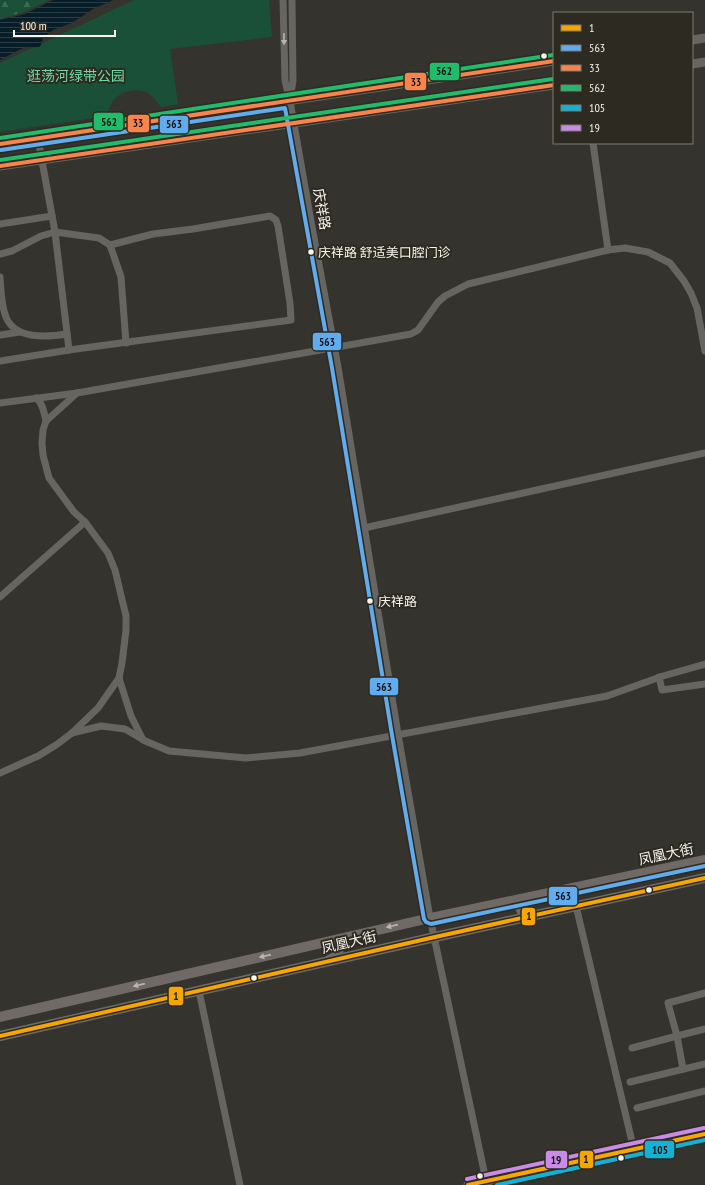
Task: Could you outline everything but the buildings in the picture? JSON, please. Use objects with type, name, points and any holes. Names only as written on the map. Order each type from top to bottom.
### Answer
[{"type":"main road","name":"凤凰大街","points":[[0,1017],[430,918],[705,860]]},
{"type":"main road","name":"凤凰大街","points":[[0,1036],[435,937],[705,878]]},
{"type":"main road","points":[[546,913],[527,914],[523,913],[520,908],[521,904],[526,900],[547,893]]},
{"type":"main road","points":[[315,944],[334,942],[339,949],[339,953],[334,958],[320,963]]},
{"type":"main road","points":[[23,1012],[45,1010],[47,1013],[47,1020],[44,1024],[29,1030]]},
{"type":"street","name":"庆祥路","points":[[283,0],[284,81],[290,101],[334,347],[430,918],[486,1183]]},
{"type":"street","name":"庆祥路","points":[[290,101],[293,80],[292,0]]},
{"type":"street","points":[[693,40],[705,38]]},
{"type":"street","points":[[0,144],[553,61]]},
{"type":"street","points":[[693,64],[705,62]]},
{"type":"street","points":[[0,166],[553,85]]},
{"type":"street","points":[[38,138],[55,232],[69,350]]},
{"type":"street","points":[[593,144],[608,250]]},
{"type":"street","points":[[0,224],[52,216]]},
{"type":"street","points":[[0,361],[69,350],[291,320],[282,245],[276,220],[270,216],[153,234],[110,245]]},
{"type":"street","points":[[0,254],[12,251],[41,236],[55,232],[99,238],[110,245],[121,277],[126,343]]},
{"type":"street","points":[[0,403],[77,393],[411,334],[418,330],[438,302],[445,296],[468,284],[608,250],[624,248],[648,252],[670,263],[684,281],[697,308],[705,351]]},
{"type":"street","points":[[0,277],[3,307],[6,318],[11,326],[20,332],[36,336],[51,337],[67,334]]},
{"type":"street","points":[[0,335],[20,332]]},
{"type":"street","points":[[0,773],[38,756],[72,733],[98,708],[119,678],[125,646],[126,616],[115,570],[108,553],[85,522],[74,512],[49,478],[43,456],[43,430],[46,421],[77,393]]},
{"type":"street","points":[[36,398],[40,401],[46,421]]},
{"type":"street","points":[[364,528],[705,453]]},
{"type":"street","points":[[0,597],[85,522]]},
{"type":"street","points":[[72,733],[101,726],[125,729],[143,740],[168,751],[246,758],[300,753],[607,696],[659,677],[705,664]]},
{"type":"street","points":[[659,677],[662,690],[705,684]]},
{"type":"street","points":[[119,678],[131,716],[143,740]]},
{"type":"street","points":[[576,906],[634,1150]]},
{"type":"street","points":[[199,991],[240,1185]]},
{"type":"street","points":[[683,1069],[677,1036],[668,1003],[705,993]]},
{"type":"street","points":[[632,1048],[705,1029]]},
{"type":"street","points":[[630,1082],[705,1064]]},
{"type":"street","points":[[637,1108],[705,1091]]},
{"type":"street","points":[[468,1185],[486,1183],[705,1134]]},
{"type":"green space","points":[[0,0],[49,0],[24,12],[0,19]]},
{"type":"green space","name":"逛荡河绿带公园","points":[[134,0],[269,0],[272,37],[170,49],[178,104],[161,107],[148,93],[134,90],[124,92],[116,98],[110,106],[107,116],[0,132],[0,63]]},
{"type":"water","points":[[53,0],[113,0],[93,9],[72,23],[53,30],[43,38],[39,47],[26,47],[0,60],[0,20],[25,14]]},
{"type":"transit line","name":"562","points":[[0,138],[553,55]]},
{"type":"transit line","name":"33","points":[[0,144],[553,61]]},
{"type":"transit line","name":"562","points":[[0,160],[553,79]]},
{"type":"transit line","name":"33","points":[[0,166],[553,85]]},
{"type":"transit line","name":"563","points":[[1,150],[285,108],[332,368],[392,735],[424,919],[426,922],[431,924],[705,866]]},
{"type":"transit line","name":"1","points":[[0,1036],[435,937],[705,878]]},
{"type":"transit line","name":"19","points":[[467,1179],[704,1128]]},
{"type":"transit line","name":"1","points":[[468,1185],[705,1134]]},
{"type":"transit line","name":"105","points":[[497,1185],[705,1140]]},
{"type":"place","name":"庆祥路 舒适美口腔门诊","points":[[311,252]]},
{"type":"place","name":"庆祥路","points":[[370,601]]}]
